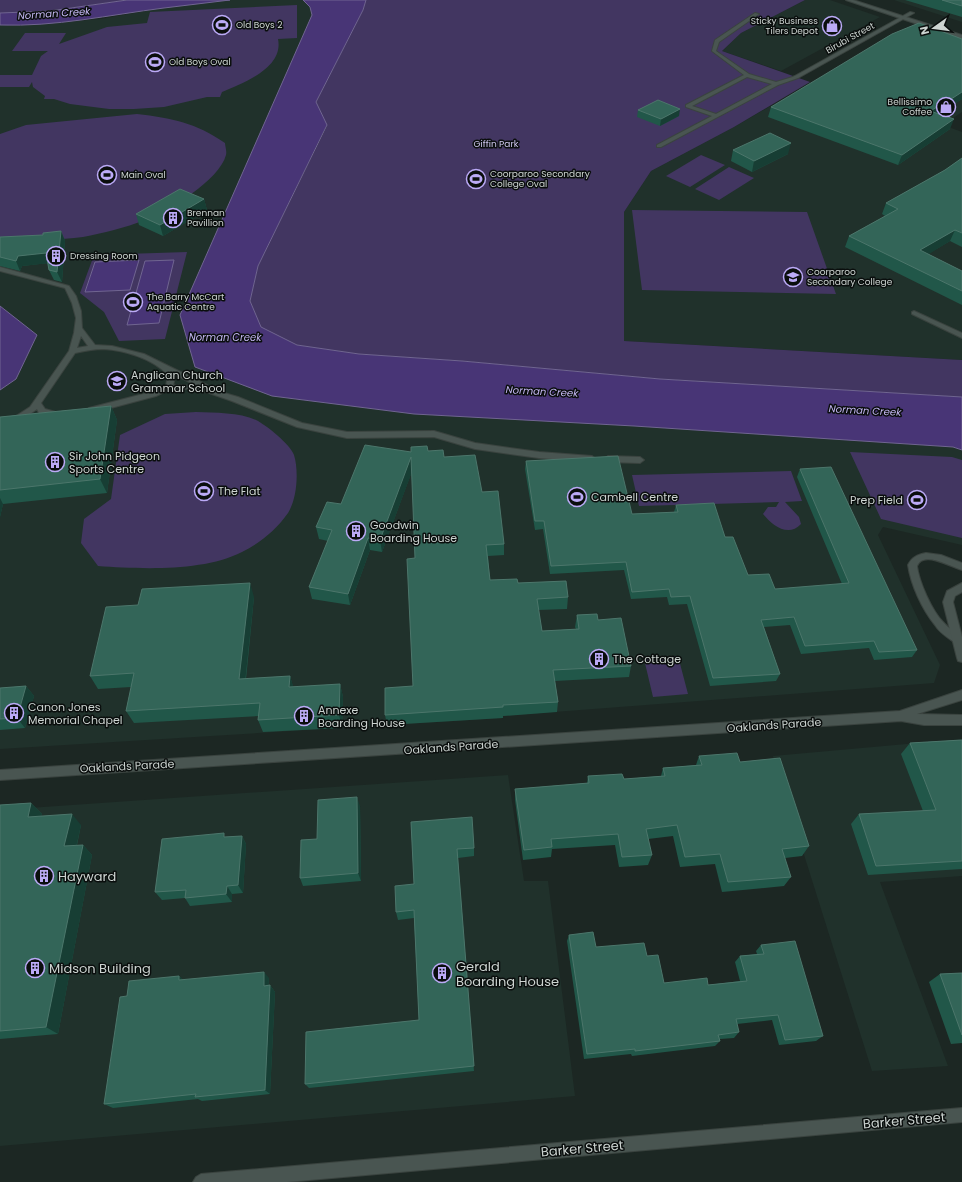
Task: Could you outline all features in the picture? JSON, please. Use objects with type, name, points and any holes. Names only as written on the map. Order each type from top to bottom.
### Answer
[{"type":"street","points":[[848,0],[962,37]]},
{"type":"street","points":[[906,11],[920,16]]},
{"type":"street","name":"Birubi Street","points":[[796,76],[912,13]]},
{"type":"street","points":[[962,587],[951,594],[948,602],[962,658]]},
{"type":"street","points":[[950,609],[962,629]]},
{"type":"street","name":"Oaklands Parade","points":[[901,716],[914,710],[951,700],[962,695]]},
{"type":"street","name":"Oaklands Parade","points":[[0,775],[901,716],[924,720],[962,720]]},
{"type":"street","name":"Barker Street","points":[[201,1182],[962,1115]]},
{"type":"lane","points":[[757,14],[716,41],[714,51],[747,75],[776,84]]},
{"type":"lane","points":[[715,115],[688,106],[747,75]]},
{"type":"lane","points":[[659,146],[715,115],[776,84],[796,76]]},
{"type":"lane","points":[[0,269],[67,286],[76,300],[80,314],[73,351],[38,402],[24,416],[9,423],[30,421]]},
{"type":"lane","points":[[914,313],[962,336]]},
{"type":"lane","points":[[78,327],[94,348]]},
{"type":"lane","points":[[73,351],[94,348],[116,348],[141,356],[186,377],[210,391],[300,425],[348,435],[434,434],[474,446],[539,455],[589,459],[640,460]]},
{"type":"lane","points":[[168,369],[172,375],[169,387]]},
{"type":"lane","points":[[82,412],[153,394],[169,387],[187,387],[210,391]]},
{"type":"lane","points":[[38,402],[42,411],[64,416],[43,419]]},
{"type":"lane","points":[[958,640],[936,619],[916,578],[912,565],[918,558],[933,556],[962,567]]},
{"type":"shaded area","name":"Anglican Church Grammar School","points":[[230,0],[303,0],[310,7],[312,15],[272,396],[414,414],[634,426],[953,447],[962,450],[962,545],[883,527],[878,535],[940,665],[934,683],[503,716],[503,718],[0,749],[0,25],[16,26],[100,19],[163,8]]},
{"type":"shaded area","points":[[805,0],[830,0],[880,17],[781,71],[722,51],[741,33]]},
{"type":"shaded area","points":[[894,0],[962,0],[962,22]]},
{"type":"shaded area","name":"Coorparoo Secondary College","points":[[908,27],[916,27],[962,44],[962,112],[943,125],[962,132],[962,360],[624,341],[624,212],[651,171],[734,127]]},
{"type":"shaded area","points":[[962,739],[962,876],[880,882],[948,1066],[872,1071],[773,756]]},
{"type":"shaded area","points":[[508,775],[524,881],[548,881],[575,1096],[0,1146],[0,810]]},
{"type":"green space","points":[[0,0],[127,0],[79,7],[16,13],[0,13]]},
{"type":"green space","name":"Giffin Park","points":[[366,0],[805,0],[741,33],[722,51],[810,82],[734,127],[651,171],[624,212],[624,341],[962,360],[962,397],[660,379],[462,361],[359,354],[297,345],[260,327],[250,301],[258,266],[327,126],[316,102],[363,10]]},
{"type":"green space","name":"Old Boys Oval","points":[[297,5],[297,38],[278,39],[278,49],[275,58],[268,66],[251,79],[222,92],[220,97],[207,97],[164,107],[109,109],[70,104],[54,99],[44,99],[45,96],[33,87],[32,82],[29,87],[0,87],[0,75],[32,75],[41,56],[48,51],[12,51],[25,33],[66,33],[59,44],[107,27],[147,23],[150,12]]},
{"type":"green space","name":"Main Oval","points":[[137,114],[183,122],[214,136],[225,143],[226,155],[221,165],[214,175],[192,194],[145,220],[130,225],[98,234],[73,238],[41,239],[0,237],[0,134],[26,125]]},
{"type":"green space","points":[[701,155],[725,165],[690,187],[666,176]]},
{"type":"green space","points":[[729,167],[754,178],[719,200],[695,189]]},
{"type":"green space","points":[[632,210],[807,212],[836,294],[642,290]]},
{"type":"green space","name":"The Barry McCart Aquatic Centre","points":[[187,252],[165,339],[119,341],[104,312],[80,293],[94,255]]},
{"type":"green space","name":"The Flat","points":[[196,412],[227,413],[249,417],[266,426],[288,446],[294,455],[297,477],[295,493],[288,513],[273,530],[255,544],[242,552],[209,563],[171,568],[98,566],[81,543],[84,519],[111,499],[120,435],[165,414]]},
{"type":"green space","name":"Prep Field","points":[[850,452],[952,457],[962,460],[962,538],[881,519]]},
{"type":"green space","points":[[791,471],[802,501],[785,502],[799,517],[801,524],[791,530],[786,530],[776,526],[763,514],[768,507],[776,507],[779,502],[639,506],[632,475]]},
{"type":"green space","points":[[678,656],[688,694],[653,697],[644,659]]},
{"type":"water","name":"Norman Creek","points":[[127,0],[230,0],[82,20],[41,24],[0,25],[0,13],[50,11]]},
{"type":"water","name":"Norman Creek","points":[[303,0],[366,0],[363,10],[316,102],[327,125],[258,266],[250,301],[261,327],[297,345],[359,354],[462,361],[660,379],[962,397],[962,450],[953,447],[634,426],[414,414],[272,396],[195,367],[180,315],[312,15],[310,7]]},
{"type":"water","points":[[139,260],[130,290],[85,292],[95,262]]},
{"type":"water","points":[[174,260],[159,323],[127,325],[145,261]]},
{"type":"water","points":[[0,306],[37,335],[16,379],[0,390]]},
{"type":"building","points":[[942,0],[962,0],[962,6]]},
{"type":"building","points":[[919,23],[962,39],[962,92],[930,111],[954,119],[902,155],[771,107],[892,34]]},
{"type":"building","points":[[658,100],[680,109],[661,119],[638,110]]},
{"type":"building","points":[[770,133],[791,143],[754,161],[733,150]]},
{"type":"building","points":[[962,158],[962,233],[955,230],[920,250],[962,271],[962,291],[849,236],[898,209],[886,203],[945,170]]},
{"type":"building","points":[[180,189],[204,199],[160,225],[136,214]]},
{"type":"building","points":[[61,231],[57,272],[49,270],[46,253],[18,256],[16,261],[0,257],[0,237],[43,235],[43,233]]},
{"type":"building","name":"Sir John Pidgeon Sports Centre","points":[[111,406],[100,479],[0,490],[0,417]]},
{"type":"building","points":[[365,445],[411,452],[411,447],[427,446],[428,451],[443,450],[444,457],[475,455],[482,492],[498,491],[504,544],[486,545],[490,580],[517,579],[518,583],[566,581],[568,597],[537,599],[542,631],[579,629],[577,615],[597,614],[598,620],[621,618],[631,666],[553,670],[558,702],[385,715],[385,688],[413,686],[407,559],[415,558],[411,457],[380,540],[368,538],[348,594],[309,587],[332,530],[316,527],[327,502],[341,504]]},
{"type":"building","points":[[618,456],[632,514],[678,512],[676,505],[714,503],[725,537],[733,537],[748,575],[769,574],[775,589],[849,583],[800,469],[831,467],[917,650],[879,652],[874,641],[805,646],[794,617],[761,620],[780,674],[713,678],[690,596],[671,597],[669,589],[632,592],[626,562],[551,566],[544,521],[535,521],[526,461]]},
{"type":"building","points":[[250,583],[239,679],[290,676],[289,687],[340,684],[339,715],[258,720],[260,703],[126,711],[134,673],[90,676],[106,607],[138,605],[142,589]]},
{"type":"building","points":[[26,686],[17,718],[0,719],[0,688]]},
{"type":"building","points":[[962,740],[962,861],[876,866],[859,814],[936,810],[910,743]]},
{"type":"building","points":[[737,753],[740,762],[780,758],[809,846],[782,849],[791,877],[728,882],[720,854],[685,857],[677,825],[646,829],[652,855],[622,857],[618,834],[551,839],[552,847],[524,850],[515,789],[589,783],[588,776],[622,774],[624,779],[665,776],[663,768],[702,765],[699,756]]},
{"type":"building","points":[[357,797],[358,873],[300,878],[301,840],[317,839],[318,800]]},
{"type":"building","points":[[31,803],[28,817],[72,814],[64,846],[83,845],[46,1027],[0,1031],[0,805]]},
{"type":"building","name":"Gerald Boarding House","points":[[472,817],[474,848],[457,849],[474,1066],[305,1084],[306,1032],[419,1020],[414,910],[396,912],[395,886],[414,884],[411,822]]},
{"type":"building","points":[[224,833],[224,837],[242,836],[238,885],[227,886],[226,894],[185,898],[186,890],[155,892],[162,839]]},
{"type":"building","points":[[593,932],[596,947],[644,943],[647,956],[658,955],[664,983],[707,978],[708,985],[747,981],[740,956],[764,954],[761,945],[795,941],[823,1036],[785,1040],[778,1015],[736,1019],[739,1032],[718,1035],[720,1041],[635,1051],[635,1049],[587,1054],[569,935]]},
{"type":"building","points":[[264,972],[264,986],[270,985],[265,1090],[195,1097],[196,1094],[104,1104],[120,997],[127,996],[129,981],[179,976],[179,980]]},
{"type":"building","points":[[962,973],[962,1035],[940,974]]},
{"type":"place","name":"Old Boys 2","points":[[222,25]]},
{"type":"place","name":"Sticky Business Tilers Depot","points":[[832,26]]},
{"type":"place","name":"Old Boys Oval","points":[[155,62]]},
{"type":"place","name":"Bellissimo Coffee","points":[[946,107]]},
{"type":"place","name":"Main Oval","points":[[107,175]]},
{"type":"place","name":"Coorparoo Secondary College Oval","points":[[476,179]]},
{"type":"place","name":"Brennan Pavillion","points":[[173,218]]},
{"type":"place","name":"Dressing Room","points":[[56,256]]},
{"type":"place","name":"Coorparoo Secondary College","points":[[793,277]]},
{"type":"place","name":"The Barry McCart Aquatic Centre","points":[[133,302]]},
{"type":"place","name":"Anglican Church Grammar School","points":[[117,381]]},
{"type":"place","name":"Sir John Pidgeon Sports Centre","points":[[55,462]]},
{"type":"place","name":"The Flat","points":[[204,491]]},
{"type":"place","name":"Cambell Centre","points":[[577,497]]},
{"type":"place","name":"Prep Field","points":[[917,500]]},
{"type":"place","name":"Goodwin Boarding House","points":[[356,531]]},
{"type":"place","name":"The Cottage","points":[[599,659]]},
{"type":"place","name":"Canon Jones Memorial Chapel","points":[[14,713]]},
{"type":"place","name":"Annexe Boarding House","points":[[304,716]]},
{"type":"place","name":"Hayward","points":[[44,876]]},
{"type":"place","name":"Midson Building","points":[[35,968]]},
{"type":"place","name":"Gerald Boarding House","points":[[442,973]]}]
